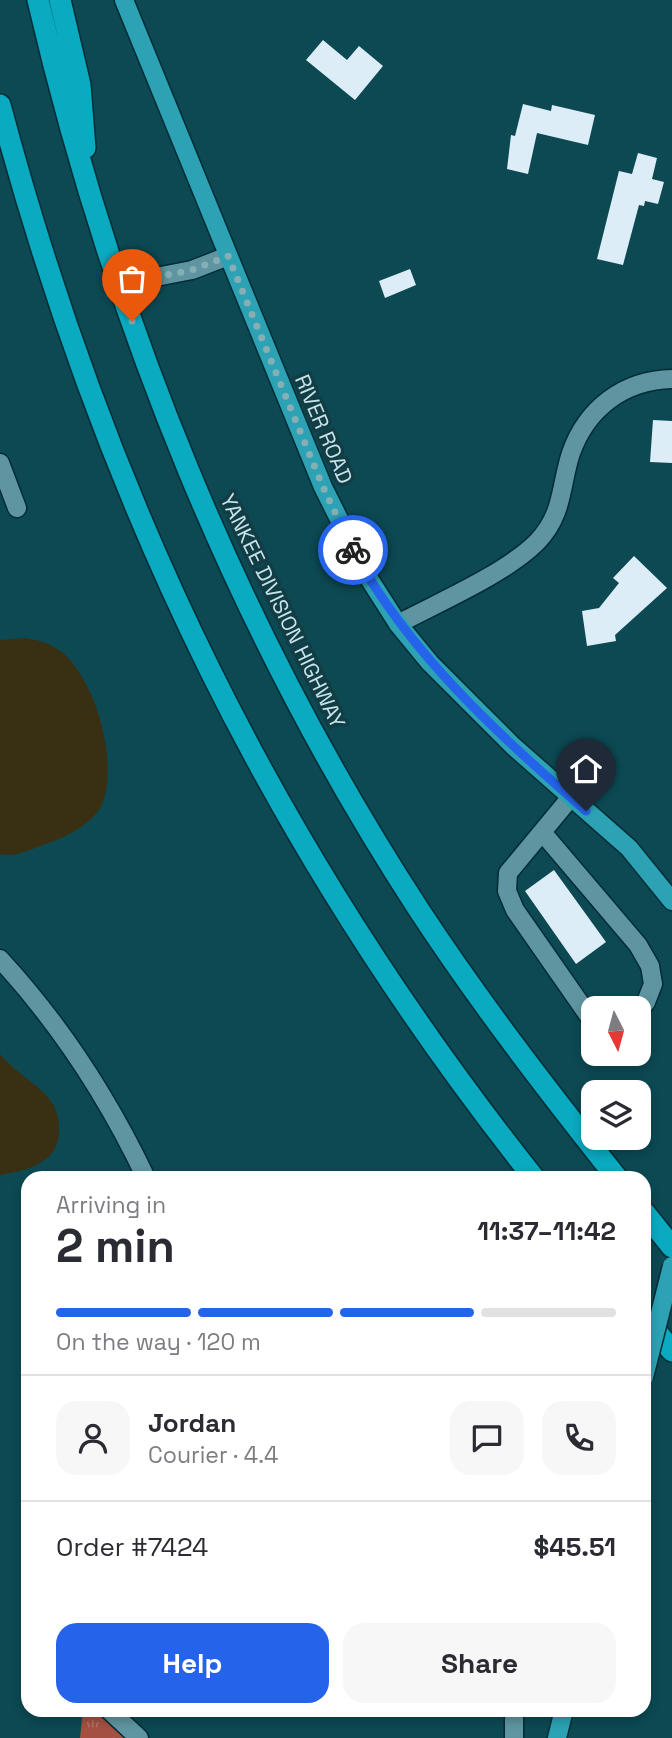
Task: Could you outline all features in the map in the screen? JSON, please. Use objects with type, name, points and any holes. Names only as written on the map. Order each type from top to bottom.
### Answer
[{"type":"highway","name":"YANKEE DIVISION HIGHWAY","points":[[38,0],[69,127],[156,388],[212,526],[269,647],[319,743],[381,849],[440,941],[523,1058],[612,1171]]},
{"type":"highway","points":[[60,0],[80,85],[89,192]]},
{"type":"highway","points":[[0,105],[30,218],[85,382],[150,545],[213,680],[291,824],[368,950],[453,1073],[529,1171]]},
{"type":"highway","points":[[651,1221],[672,1247]]},
{"type":"highway","points":[[651,1324],[672,1351]]},
{"type":"main road","name":"RIVER ROAD","points":[[124,0],[333,509],[368,577],[398,624],[450,685],[645,865],[672,901]]},
{"type":"main road","points":[[651,1349],[672,1266]]},
{"type":"main road","points":[[557,1738],[562,1717]]},
{"type":"street","points":[[120,284],[192,270],[228,256]]},
{"type":"street","points":[[398,624],[511,562],[536,543],[552,524],[564,491],[570,454],[584,425],[603,403],[628,387],[672,379]]},
{"type":"street","points":[[0,463],[18,508]]},
{"type":"street","points":[[571,797],[508,873],[507,891],[515,910],[581,1005]]},
{"type":"street","points":[[542,832],[638,945],[650,966],[653,984],[648,996]]},
{"type":"street","points":[[645,865],[672,889]]},
{"type":"street","points":[[0,959],[68,1042],[118,1123],[142,1171]]},
{"type":"street","points":[[116,1717],[139,1738]]},
{"type":"street","points":[[514,1717],[514,1738]]},
{"type":"green space","points":[[82,1717],[116,1717],[139,1738],[80,1738]]},
{"type":"shaded area","points":[[24,638],[44,642],[63,653],[85,683],[94,702],[106,744],[107,785],[99,809],[79,828],[62,838],[18,854],[6,855],[0,854],[0,640]]},
{"type":"shaded area","points":[[0,1054],[48,1097],[57,1113],[59,1127],[55,1149],[42,1162],[0,1175]]},
{"type":"building","points":[[323,40],[347,60],[359,46],[383,66],[355,100],[306,60]]},
{"type":"building","points":[[523,104],[551,111],[552,105],[595,115],[588,145],[537,133],[528,174],[507,169],[511,135],[515,136]]},
{"type":"building","points":[[638,153],[657,158],[652,179],[664,182],[658,204],[645,201],[644,206],[639,205],[623,265],[597,259],[619,171],[632,174]]},
{"type":"building","points":[[410,269],[416,285],[385,298],[379,281]]},
{"type":"building","points":[[653,420],[672,421],[672,463],[650,462]]},
{"type":"building","points":[[634,556],[667,588],[615,635],[616,641],[587,646],[582,611],[599,608],[619,583],[613,578]]},
{"type":"building","points":[[554,870],[606,942],[576,964],[525,891]]},
{"type":"way so far","points":[[132,321],[120,284],[192,270],[228,256],[323,487],[353,550]]},
{"type":"route","points":[[353,550],[383,603],[429,663],[513,746],[586,811]]}]
